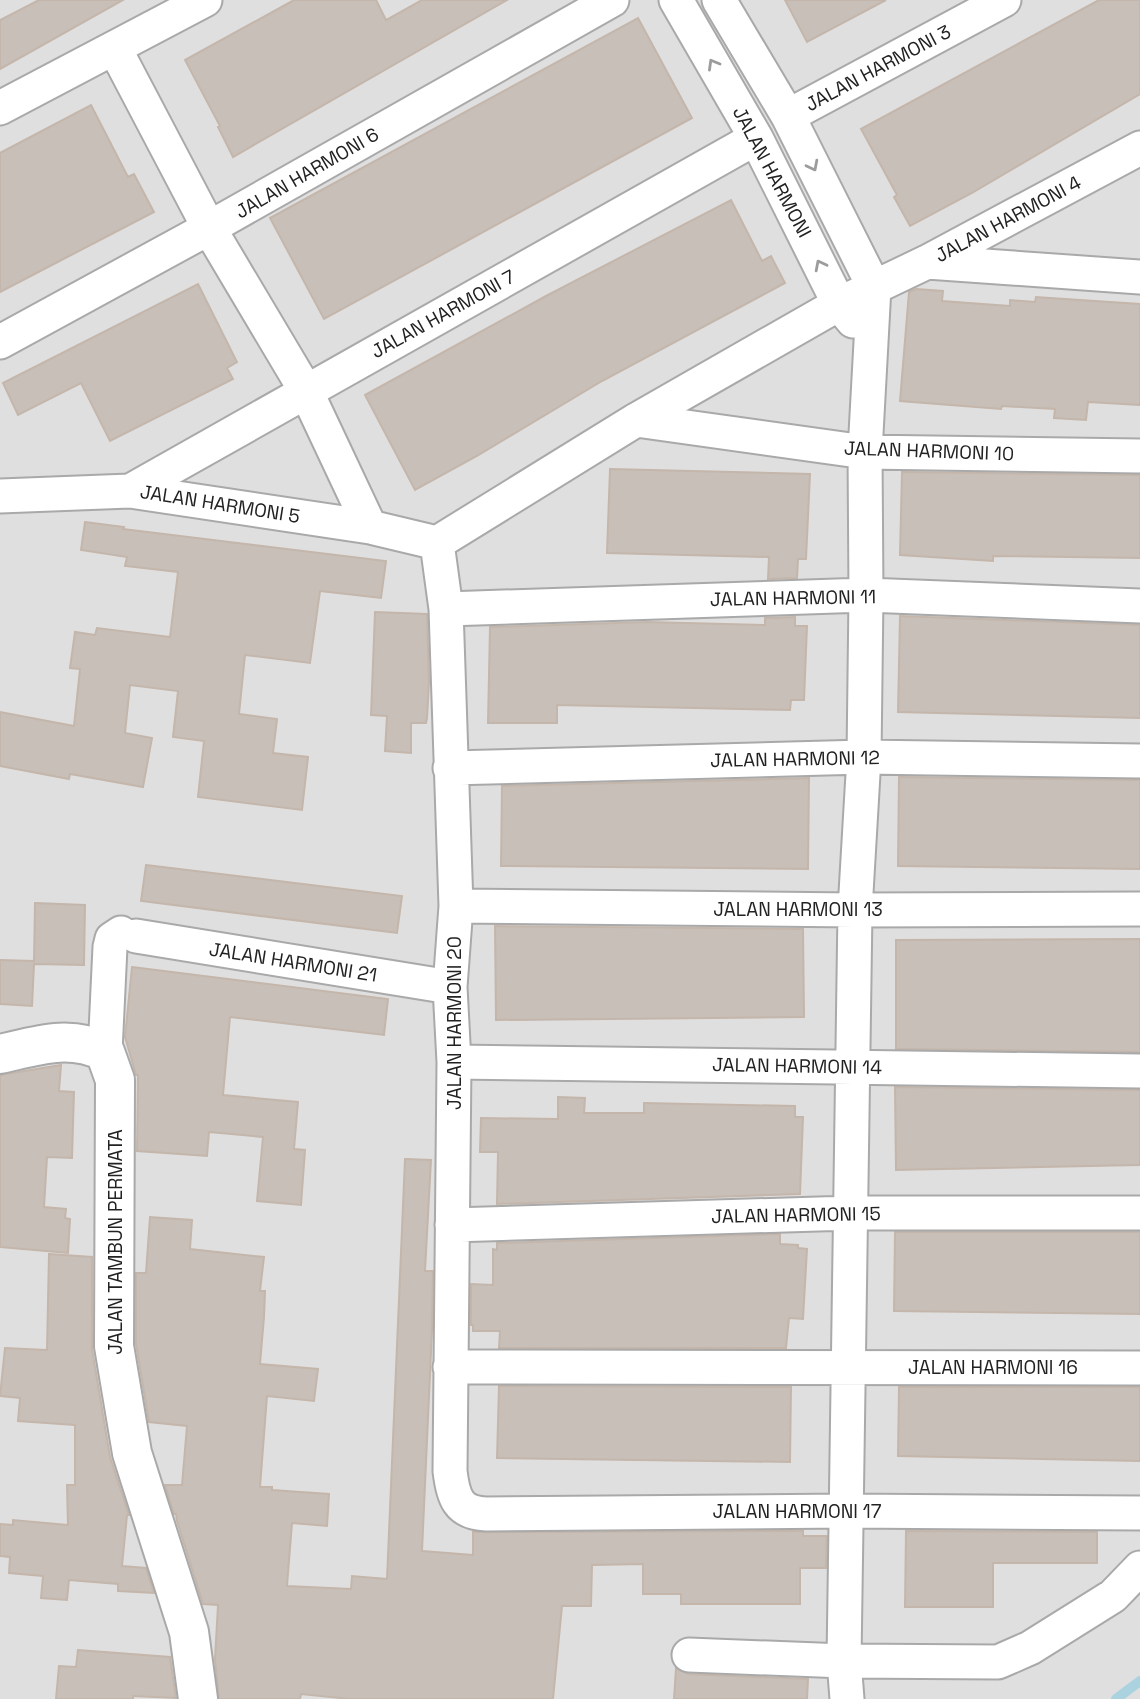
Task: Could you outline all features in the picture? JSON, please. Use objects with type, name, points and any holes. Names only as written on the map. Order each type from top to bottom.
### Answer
[{"type":"street","points":[[0,108],[205,0]]},
{"type":"street","name":"JALAN HARMONI 6","points":[[0,342],[209,228],[612,0]]},
{"type":"street","name":"JALAN HARMONI","points":[[676,0],[756,138],[839,304],[871,341]]},
{"type":"street","name":"JALAN HARMONI","points":[[719,0],[788,116],[874,287]]},
{"type":"street","name":"JALAN HARMONI 3","points":[[788,116],[1004,0]]},
{"type":"street","points":[[115,49],[209,228],[306,391],[370,527]]},
{"type":"street","name":"JALAN HARMONI 7","points":[[130,491],[756,138]]},
{"type":"street","name":"JALAN HARMONI 4","points":[[437,544],[636,420],[839,304],[927,262],[1140,148]]},
{"type":"street","points":[[927,262],[1140,277]]},
{"type":"street","points":[[847,1699],[844,1661],[855,910],[864,757],[865,452],[874,287]]},
{"type":"street","name":"JALAN HARMONI 10","points":[[636,420],[865,452],[1140,456]]},
{"type":"street","name":"JALAN HARMONI 5","points":[[0,496],[130,491],[370,527],[437,544]]},
{"type":"street","name":"JALAN HARMONI 20","points":[[437,544],[446,609],[456,906],[450,987],[454,1062],[450,1471],[452,1488],[458,1503]]},
{"type":"street","name":"JALAN HARMONI 11","points":[[446,609],[866,596],[1140,606]]},
{"type":"street","name":"JALAN HARMONI 12","points":[[450,768],[864,757],[1140,761]]},
{"type":"street","name":"JALAN HARMONI 13","points":[[456,906],[855,910],[1140,909]]},
{"type":"street","name":"JALAN HARMONI 21","points":[[105,1052],[110,947],[112,939],[128,934],[450,987]]},
{"type":"street","points":[[0,1054],[54,1041],[92,1045],[105,1052]]},
{"type":"street","name":"JALAN TAMBUN PERMATA","points":[[105,1052],[115,1080],[114,1346],[132,1453],[189,1632],[198,1699]]},
{"type":"street","name":"JALAN HARMONI 14","points":[[454,1062],[1140,1071]]},
{"type":"street","name":"JALAN HARMONI 15","points":[[452,1225],[851,1213],[1140,1213]]},
{"type":"street","name":"JALAN HARMONI 16","points":[[450,1367],[1140,1368]]},
{"type":"street","name":"JALAN HARMONI 17","points":[[458,1503],[471,1513],[486,1514],[847,1511],[1140,1513]]},
{"type":"street","points":[[689,1655],[844,1661],[998,1662],[1030,1648],[1113,1596],[1140,1568]]},
{"type":"shaded area","points":[[0,0],[1140,0],[1140,1699],[0,1699]]},
{"type":"building","points":[[39,0],[123,0],[0,69],[0,20]]},
{"type":"building","points":[[294,0],[376,0],[386,20],[422,0],[507,0],[233,157],[185,60]]},
{"type":"building","points":[[785,0],[886,0],[807,42]]},
{"type":"building","points":[[1099,0],[1140,0],[1140,94],[972,193],[910,226],[894,197],[897,195],[861,129]]},
{"type":"building","points":[[638,18],[692,118],[324,319],[270,218]]},
{"type":"building","points":[[91,105],[128,177],[134,174],[154,212],[0,292],[0,153]]},
{"type":"building","points":[[731,200],[762,261],[771,256],[785,283],[602,381],[415,490],[365,395],[546,296]]},
{"type":"building","points":[[198,284],[237,362],[227,368],[233,379],[110,441],[81,383],[18,415],[3,383]]},
{"type":"building","points":[[916,289],[943,291],[942,301],[1010,306],[1010,300],[1035,302],[1036,297],[1140,304],[1140,405],[1088,402],[1086,420],[1054,418],[1055,409],[1002,406],[1001,409],[900,401],[909,292]]},
{"type":"building","points":[[610,469],[810,474],[806,559],[798,559],[797,578],[768,579],[769,557],[607,553]]},
{"type":"building","points":[[902,472],[1140,475],[1140,558],[993,556],[993,561],[900,555]]},
{"type":"building","points":[[85,522],[386,561],[381,598],[320,591],[310,663],[245,655],[239,714],[277,719],[273,753],[308,757],[302,810],[198,797],[204,741],[173,737],[178,691],[130,685],[125,733],[152,738],[143,787],[70,774],[69,779],[0,766],[0,712],[74,726],[80,669],[70,668],[75,632],[95,635],[97,628],[170,637],[178,572],[125,566],[127,557],[81,550]]},
{"type":"building","points":[[375,612],[427,614],[427,718],[426,723],[411,723],[411,753],[385,751],[387,716],[371,715]]},
{"type":"building","points":[[900,616],[1140,625],[1140,718],[898,712]]},
{"type":"building","points":[[795,617],[795,626],[807,626],[804,700],[791,700],[790,710],[557,705],[557,723],[488,723],[490,627],[647,622],[765,625],[765,618]]},
{"type":"building","points":[[899,777],[1140,780],[1140,869],[898,866]]},
{"type":"building","points":[[809,778],[808,869],[501,866],[502,786]]},
{"type":"building","points":[[146,865],[402,896],[397,933],[141,901]]},
{"type":"building","points":[[35,903],[85,905],[84,965],[34,964],[32,1006],[0,1004],[0,960],[34,961]]},
{"type":"building","points":[[495,926],[803,929],[804,1017],[496,1020]]},
{"type":"building","points":[[1140,939],[1140,1052],[896,1049],[896,940]]},
{"type":"building","points":[[132,967],[388,999],[384,1035],[230,1017],[223,1095],[298,1102],[294,1149],[305,1150],[301,1205],[257,1201],[263,1137],[209,1132],[207,1156],[137,1151],[138,1075],[125,1037]]},
{"type":"building","points":[[61,1065],[59,1091],[74,1092],[72,1158],[47,1157],[44,1207],[66,1209],[65,1218],[70,1219],[68,1253],[0,1247],[0,1075]]},
{"type":"building","points":[[895,1087],[1140,1090],[1140,1165],[896,1170]]},
{"type":"building","points":[[558,1097],[585,1098],[584,1113],[644,1113],[644,1103],[795,1106],[795,1117],[803,1117],[800,1194],[497,1204],[498,1152],[480,1152],[481,1118],[558,1119]]},
{"type":"building","points":[[405,1159],[431,1160],[425,1271],[433,1271],[432,1330],[422,1551],[473,1555],[473,1532],[803,1531],[803,1536],[827,1536],[826,1568],[800,1568],[800,1604],[681,1604],[681,1594],[643,1594],[643,1564],[592,1565],[591,1606],[562,1606],[553,1699],[350,1699],[301,1694],[300,1699],[219,1699],[215,1659],[218,1605],[203,1604],[165,1485],[182,1485],[187,1426],[149,1422],[136,1344],[136,1273],[146,1273],[150,1217],[192,1220],[190,1249],[264,1257],[260,1291],[265,1291],[260,1364],[318,1369],[314,1401],[267,1396],[260,1487],[329,1494],[327,1526],[292,1523],[287,1586],[351,1589],[352,1576],[387,1579]]},
{"type":"building","points":[[895,1232],[1140,1232],[1140,1314],[894,1311]]},
{"type":"building","points":[[780,1234],[780,1244],[798,1245],[798,1248],[807,1249],[803,1319],[789,1318],[786,1348],[499,1348],[500,1331],[473,1331],[471,1325],[471,1284],[493,1285],[493,1249],[497,1250],[497,1243]]},
{"type":"building","points":[[49,1254],[92,1257],[92,1349],[110,1457],[129,1515],[122,1566],[146,1568],[154,1593],[118,1591],[118,1584],[69,1580],[67,1600],[41,1598],[43,1576],[9,1573],[10,1557],[0,1556],[0,1524],[13,1525],[13,1520],[68,1525],[67,1485],[75,1485],[75,1425],[18,1421],[20,1398],[0,1396],[5,1348],[47,1350]]},
{"type":"building","points":[[499,1386],[791,1387],[790,1462],[497,1458]]},
{"type":"building","points":[[899,1387],[1140,1387],[1140,1461],[898,1456]]},
{"type":"building","points":[[906,1531],[1097,1532],[1097,1563],[993,1563],[993,1607],[905,1607]]},
{"type":"building","points":[[78,1650],[170,1657],[176,1698],[133,1696],[133,1699],[56,1699],[59,1666],[76,1667]]},
{"type":"building","points":[[676,1668],[688,1674],[808,1679],[807,1699],[674,1699]]},
{"type":"waterway","points":[[1116,1699],[1140,1681]]}]
